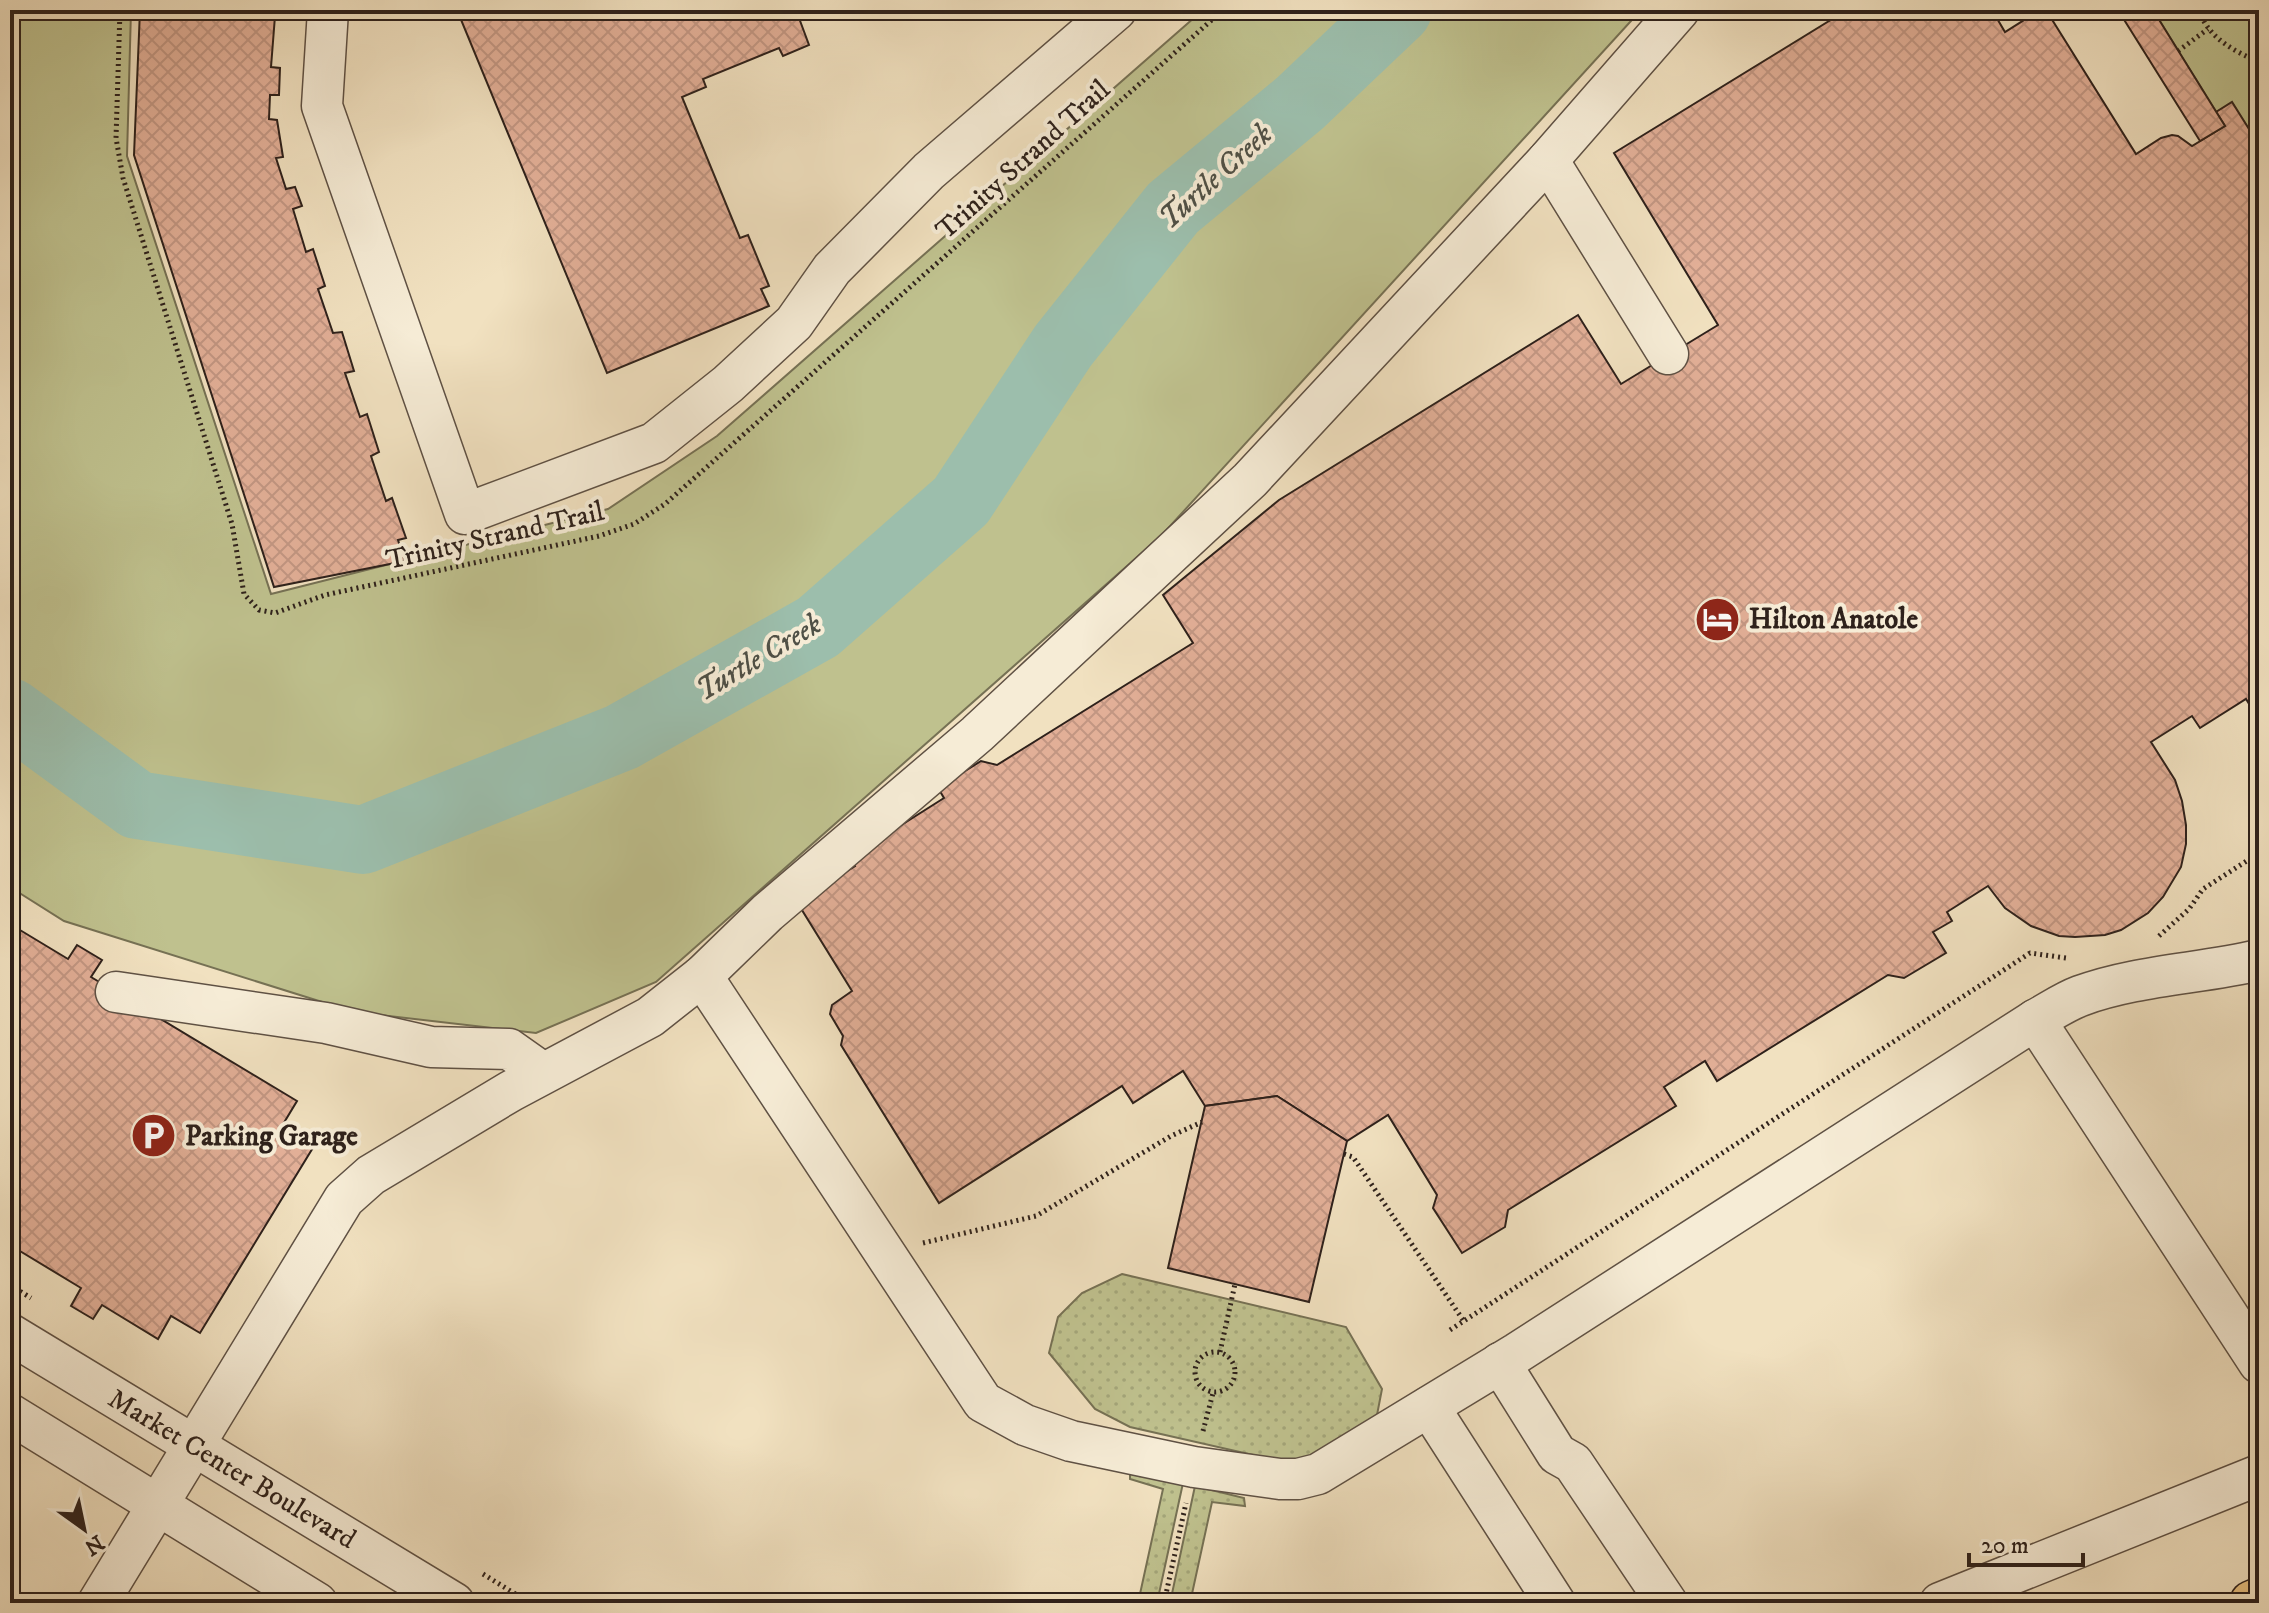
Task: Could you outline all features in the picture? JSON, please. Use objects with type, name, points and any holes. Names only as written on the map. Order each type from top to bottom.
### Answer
[{"type":"main road","points":[[2252,1603],[2259,1600]]},
{"type":"street","points":[[328,10],[322,106],[465,514],[654,443],[728,384],[794,323],[832,269],[929,171],[1116,10]]},
{"type":"street","points":[[98,1603],[344,1199],[371,1175],[527,1082],[650,1017],[702,976],[767,913],[977,734],[1250,480],[1548,160],[1679,10]]},
{"type":"street","points":[[1548,160],[1668,354]]},
{"type":"street","points":[[702,976],[983,1402],[1025,1425],[1071,1441],[1194,1467],[1298,1479],[1327,1469],[1429,1407],[2035,1020],[2079,996],[2188,970],[2259,960]]},
{"type":"street","points":[[116,992],[326,1023],[431,1047],[527,1082]]},
{"type":"street","points":[[2035,1020],[2259,1363]]},
{"type":"street","name":"Market Center Boulevard","points":[[10,1334],[454,1603]]},
{"type":"street","points":[[1508,1358],[1557,1454],[1573,1463],[1667,1603]]},
{"type":"street","points":[[1429,1407],[1555,1603]]},
{"type":"street","points":[[10,1414],[317,1603]]},
{"type":"street","points":[[1940,1603],[2259,1475]]},
{"type":"path","name":"Trinity Strand Trail","points":[[120,10],[116,138],[123,178],[232,524],[244,594],[259,610],[275,613],[325,595],[599,536],[634,524],[665,504],[1223,10]]},
{"type":"path","points":[[2199,10],[2208,29],[2219,41],[2259,62]]},
{"type":"path","points":[[2178,51],[2208,29]]},
{"type":"path","points":[[2151,941],[2172,927],[2203,889],[2259,853]]},
{"type":"path","points":[[1450,1330],[2030,953],[2070,959]]},
{"type":"path","points":[[912,1246],[1036,1216],[1171,1136],[1202,1122]]},
{"type":"path","points":[[1344,1154],[1353,1157],[1463,1320]]},
{"type":"path","points":[[1220,1352],[1235,1284]]},
{"type":"path","points":[[1220,1352],[1233,1361],[1234,1377],[1223,1390],[1213,1393],[1196,1381],[1194,1367],[1204,1354],[1220,1352]]},
{"type":"green space","points":[[10,10],[131,10],[127,156],[271,594],[608,509],[717,436],[1203,10],[1641,10],[1161,536],[656,982],[536,1033],[354,1012],[64,921],[10,887]]},
{"type":"green space","points":[[2153,10],[2259,10],[2259,145],[2232,103],[2216,112]]},
{"type":"green space","points":[[1122,1274],[1346,1327],[1382,1389],[1377,1415],[1348,1439],[1293,1464],[1130,1427],[1095,1409],[1049,1353],[1058,1317],[1082,1293]]},
{"type":"green space","points":[[1130,1474],[1183,1483],[1157,1603],[1138,1603],[1163,1489],[1130,1479]]},
{"type":"green space","points":[[1195,1486],[1244,1498],[1245,1506],[1212,1502],[1190,1603],[1170,1603]]},
{"type":"building","points":[[140,10],[284,10],[284,17],[275,16],[271,67],[280,68],[279,95],[270,95],[269,119],[277,120],[283,157],[276,158],[286,189],[295,187],[302,206],[293,209],[306,252],[313,249],[325,286],[318,289],[333,333],[342,332],[354,371],[345,373],[360,417],[367,414],[379,452],[371,456],[386,501],[392,498],[406,538],[398,540],[405,561],[274,587],[134,155]]},
{"type":"building","points":[[457,10],[796,10],[809,45],[783,56],[779,48],[703,79],[706,87],[682,97],[740,238],[748,235],[769,286],[761,289],[769,306],[607,373]]},
{"type":"building","name":"Hilton Anatole","points":[[1847,10],[1992,10],[2005,32],[2040,10],[2046,10],[2136,154],[2161,138],[2172,135],[2192,146],[2225,126],[2216,112],[2232,102],[2259,145],[2259,720],[2246,699],[2200,728],[2192,716],[2151,742],[2175,780],[2186,825],[2181,867],[2163,897],[2148,913],[2121,930],[2105,935],[2059,936],[2031,926],[2005,908],[1988,886],[1947,912],[1952,921],[1933,932],[1946,953],[1904,978],[1888,975],[1717,1081],[1705,1061],[1664,1087],[1676,1106],[1508,1210],[1505,1227],[1462,1253],[1433,1208],[1437,1195],[1388,1115],[1347,1141],[1277,1096],[1205,1106],[1183,1071],[1133,1103],[1122,1086],[939,1203],[841,1045],[843,1036],[830,1014],[832,1005],[852,991],[797,902],[855,866],[851,857],[944,798],[938,788],[981,761],[997,765],[1193,643],[1163,595],[1279,500],[1578,315],[1621,384],[1718,325],[1614,153]]},
{"type":"building","points":[[2118,10],[2153,10],[2225,126],[2200,141]]},
{"type":"building","name":"Parking Garage","points":[[10,924],[68,959],[77,945],[102,960],[91,977],[297,1101],[282,1126],[314,1146],[200,1333],[171,1316],[158,1339],[102,1305],[93,1319],[71,1306],[81,1288],[10,1245]]},
{"type":"building","points":[[1277,1096],[1347,1141],[1309,1302],[1168,1268],[1205,1106]]},
{"type":"waterway","name":"Turtle Creek","points":[[10,712],[137,805],[363,840],[622,737],[818,627],[961,501],[1063,346],[1173,208],[1300,103],[1398,10]]},
{"type":"place","name":"Hilton Anatole","points":[[1718,619]]},
{"type":"place","name":"Parking Garage","points":[[154,1136]]}]
